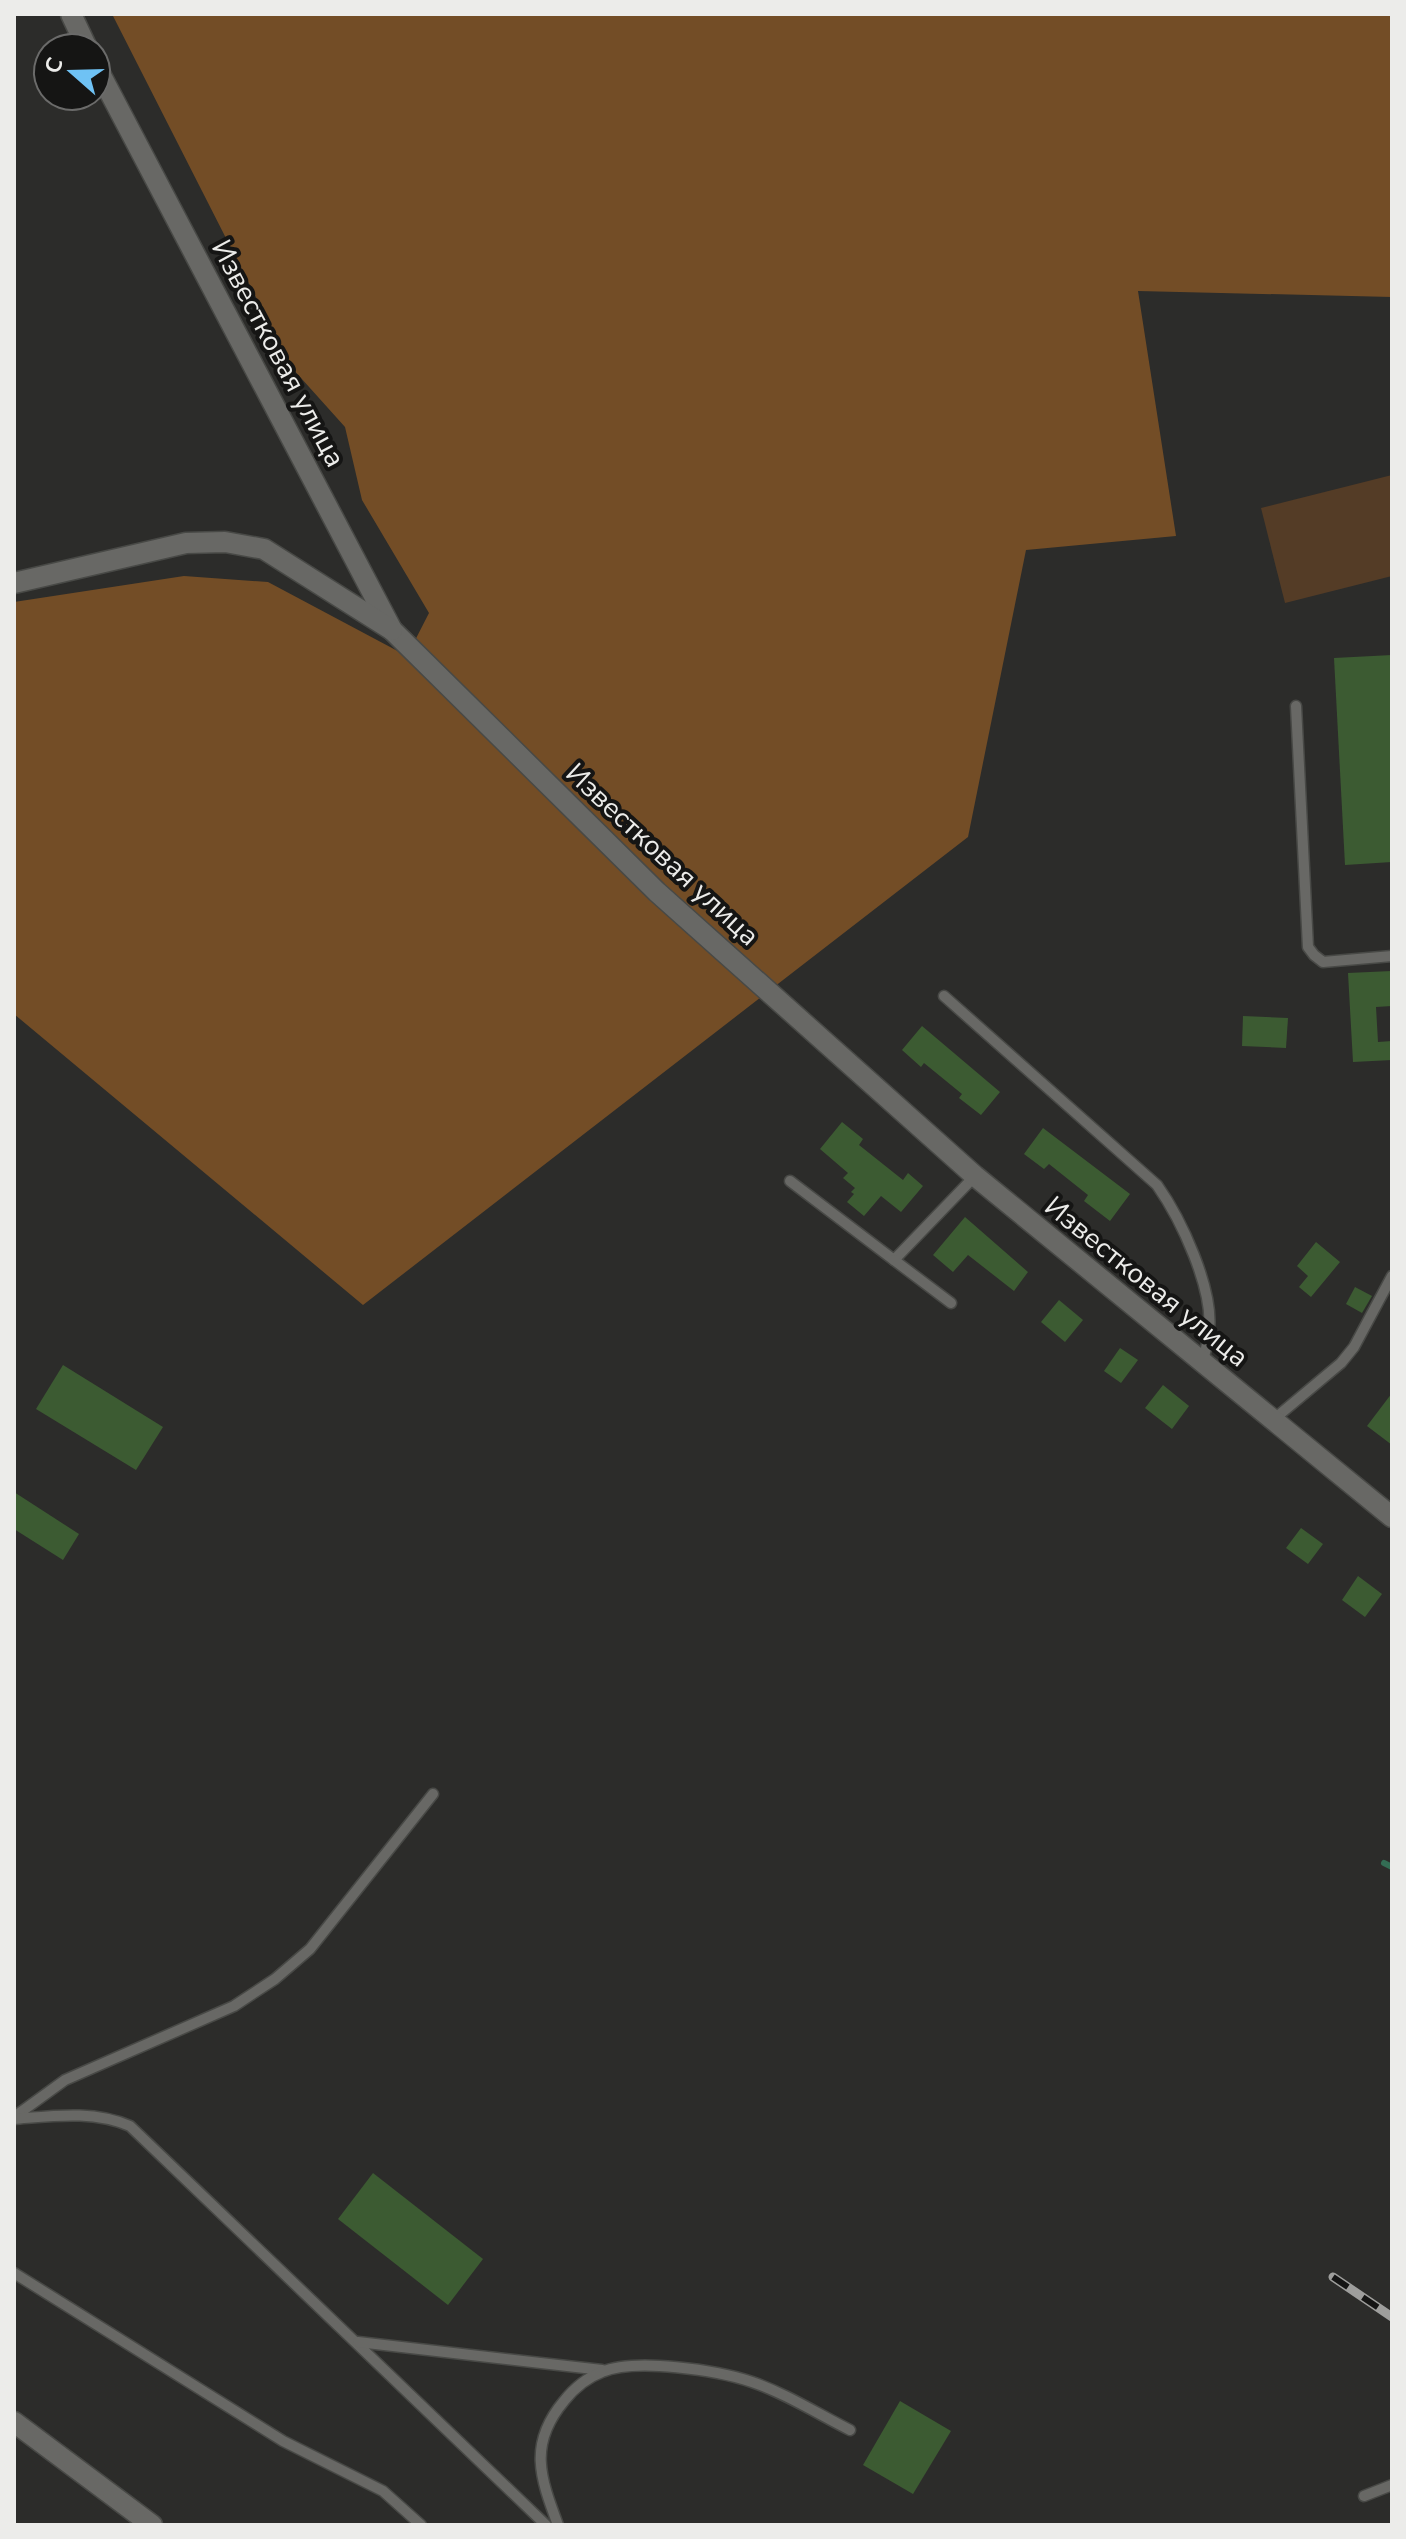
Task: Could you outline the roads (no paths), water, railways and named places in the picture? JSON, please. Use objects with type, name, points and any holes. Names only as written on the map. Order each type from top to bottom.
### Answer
[{"type":"street","name":"Известковая улица","points":[[112,96],[392,630],[657,892],[975,1176],[1392,1517]]},
{"type":"street","points":[[14,583],[186,543],[225,542],[264,549],[392,630]]},
{"type":"street","points":[[14,2422],[152,2525]]},
{"type":"lane","points":[[1296,706],[1308,947],[1323,962],[1392,956]]},
{"type":"lane","points":[[944,996],[1163,1193],[1178,1219],[1207,1295],[1210,1330],[1203,1362]]},
{"type":"lane","points":[[894,1260],[975,1176]]},
{"type":"lane","points":[[790,1181],[951,1303]]},
{"type":"lane","points":[[1273,1420],[1347,1355],[1392,1276]]},
{"type":"lane","points":[[14,2118],[65,2080],[234,2006],[275,1979],[310,1949],[433,1794]]},
{"type":"lane","points":[[14,2118],[88,2115],[115,2119],[130,2126],[546,2525]]},
{"type":"lane","points":[[14,2273],[283,2441],[383,2491],[421,2525]]},
{"type":"lane","points":[[358,2342],[604,2370],[647,2366],[688,2367],[752,2382],[850,2430]]},
{"type":"lane","points":[[558,2525],[542,2483],[540,2457],[544,2432],[555,2411],[576,2386],[604,2370]]},
{"type":"lane","points":[[1364,2496],[1392,2485]]},
{"type":"waterway","points":[[1384,1863],[1392,1867]]},
{"type":"railway","points":[[1333,2277],[1392,2317]]}]
